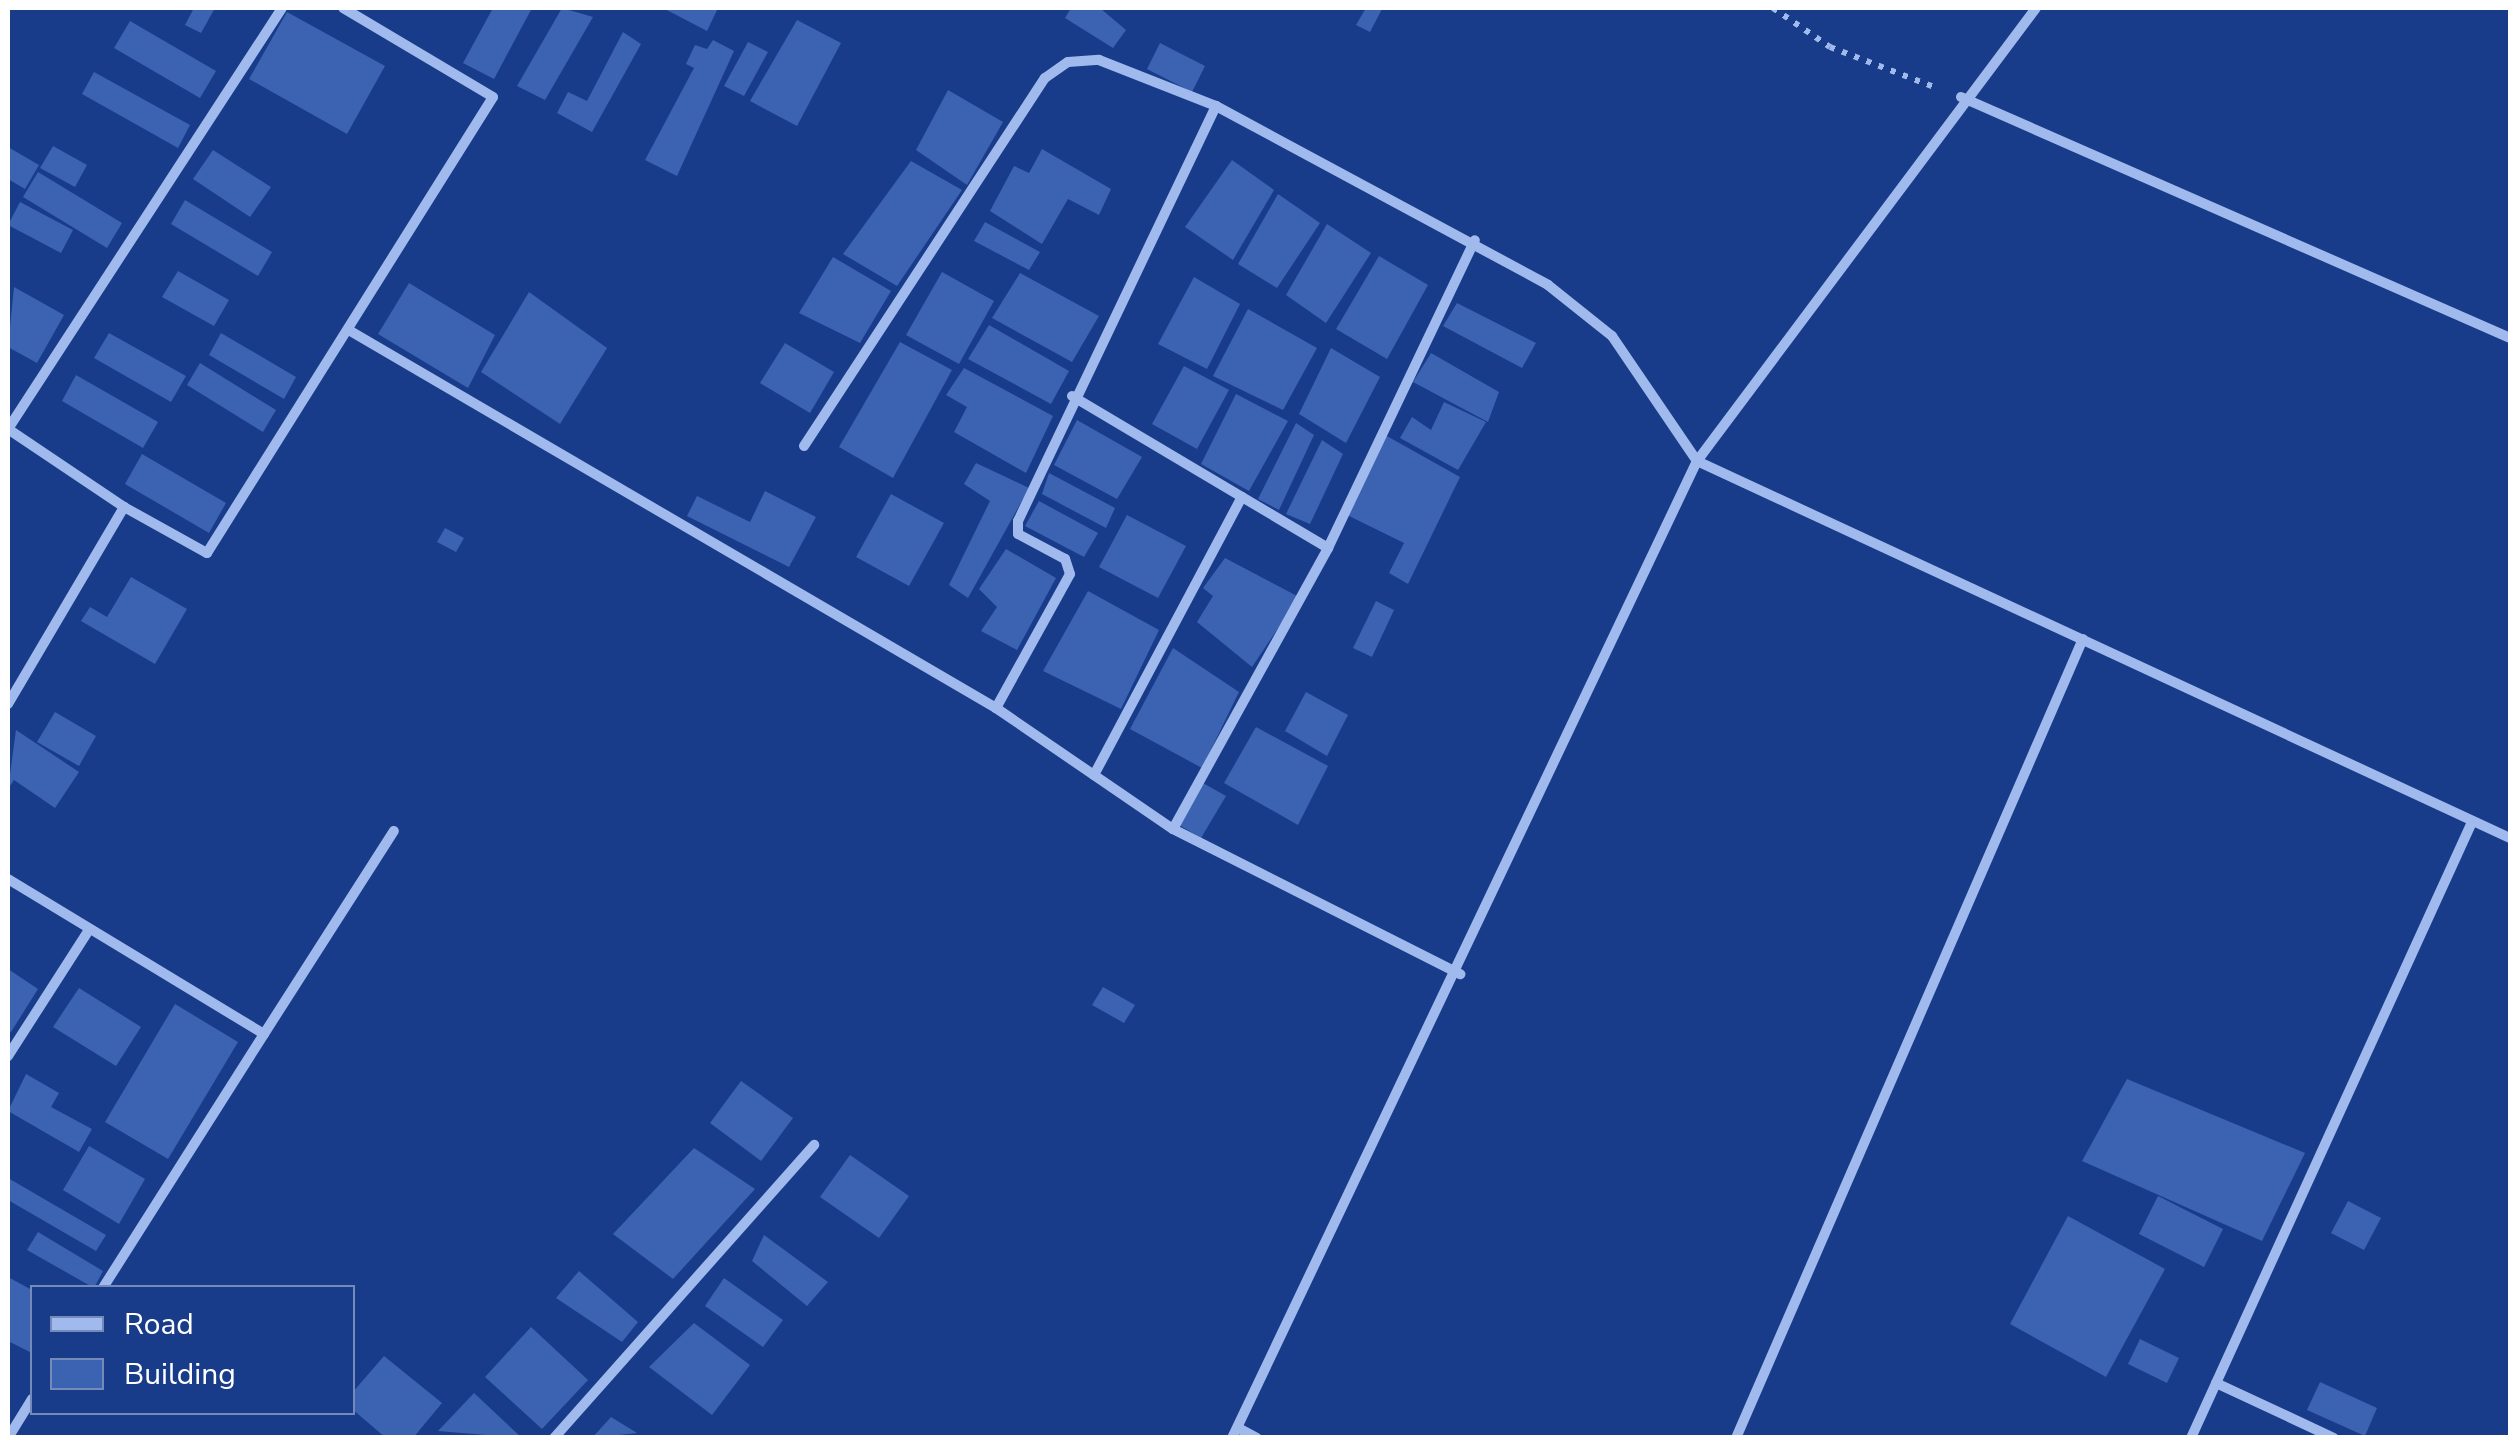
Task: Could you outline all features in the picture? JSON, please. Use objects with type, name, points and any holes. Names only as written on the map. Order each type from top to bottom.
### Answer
[{"type":"street","points":[[282,8],[8,429],[124,508],[207,554],[352,332],[493,96],[343,8]]},
{"type":"street","points":[[1257,1438],[1236,1434],[1460,974],[1697,461],[1962,97],[2036,8]]},
{"type":"street","points":[[804,446],[1044,78],[1068,62],[1099,60],[1216,106],[1475,240],[1612,336],[1697,461],[2510,838]]},
{"type":"street","points":[[1962,97],[2510,338]]},
{"type":"street","points":[[996,708],[1070,574],[1065,560],[1016,528],[1072,396],[1216,106]]},
{"type":"street","points":[[1173,829],[1328,548],[1475,240]]},
{"type":"street","points":[[352,332],[996,708],[1173,829],[1460,974]]},
{"type":"street","points":[[1072,396],[1328,548]]},
{"type":"street","points":[[1094,775],[1242,497]]},
{"type":"street","points":[[8,704],[124,508]]},
{"type":"street","points":[[1736,1438],[2083,639]]},
{"type":"street","points":[[2191,1438],[2472,822]]},
{"type":"street","points":[[106,1285],[394,831]]},
{"type":"street","points":[[8,879],[264,1034]]},
{"type":"street","points":[[8,1056],[89,930]]},
{"type":"street","points":[[554,1438],[814,1145]]},
{"type":"street","points":[[2216,1383],[2334,1438]]},
{"type":"street","points":[[8,1438],[30,1402]]},
{"type":"path","points":[[1773,8],[1830,48],[1962,97]]},
{"type":"building","points":[[194,8],[215,8],[201,33],[185,25]]},
{"type":"building","points":[[493,8],[532,8],[494,79],[463,63]]},
{"type":"building","points":[[562,8],[593,17],[545,100],[517,86]]},
{"type":"building","points":[[663,8],[718,8],[707,31]]},
{"type":"building","points":[[1071,8],[1100,8],[1126,30],[1113,48],[1065,18]]},
{"type":"building","points":[[1366,8],[1382,9],[1370,32],[1356,25]]},
{"type":"building","points":[[287,12],[385,66],[347,134],[249,79]]},
{"type":"building","points":[[797,20],[841,43],[797,126],[750,101]]},
{"type":"building","points":[[130,21],[216,71],[200,98],[114,48]]},
{"type":"building","points":[[623,32],[641,44],[592,132],[557,113],[568,92],[587,101]]},
{"type":"building","points":[[713,40],[734,51],[677,176],[645,160],[694,68],[686,64],[695,45],[707,49]]},
{"type":"building","points":[[748,42],[768,52],[744,96],[724,86]]},
{"type":"building","points":[[1160,43],[1205,66],[1192,92],[1147,69]]},
{"type":"building","points":[[94,72],[190,125],[178,148],[82,94]]},
{"type":"building","points":[[948,90],[1003,122],[967,185],[916,150]]},
{"type":"building","points":[[53,146],[87,165],[75,187],[40,168]]},
{"type":"building","points":[[8,147],[39,165],[25,189],[8,179]]},
{"type":"building","points":[[1042,149],[1111,189],[1099,215],[1068,199],[1042,244],[990,211],[1014,166],[1029,173]]},
{"type":"building","points":[[213,150],[271,187],[250,217],[193,179]]},
{"type":"building","points":[[1232,160],[1274,190],[1233,260],[1185,227]]},
{"type":"building","points":[[911,161],[962,190],[897,286],[843,254]]},
{"type":"building","points":[[38,172],[122,223],[107,248],[23,197]]},
{"type":"building","points":[[1278,194],[1320,223],[1277,288],[1238,264]]},
{"type":"building","points":[[185,200],[272,252],[258,276],[171,224]]},
{"type":"building","points":[[20,202],[73,230],[61,253],[8,225]]},
{"type":"building","points":[[985,222],[1040,252],[1029,270],[974,241]]},
{"type":"building","points":[[1327,224],[1371,253],[1326,323],[1286,295]]},
{"type":"building","points":[[1379,256],[1428,285],[1387,359],[1336,329]]},
{"type":"building","points":[[833,257],[891,291],[860,343],[799,313]]},
{"type":"building","points":[[178,271],[229,300],[214,326],[162,297]]},
{"type":"building","points":[[942,272],[994,301],[959,364],[906,335]]},
{"type":"building","points":[[1020,273],[1099,316],[1072,362],[992,318]]},
{"type":"building","points":[[1194,277],[1240,304],[1207,369],[1158,344]]},
{"type":"building","points":[[409,283],[495,335],[468,388],[378,334]]},
{"type":"building","points":[[14,287],[64,315],[37,363],[8,347]]},
{"type":"building","points":[[529,292],[607,348],[560,424],[481,372]]},
{"type":"building","points":[[1457,303],[1536,343],[1522,368],[1443,326]]},
{"type":"building","points":[[1248,309],[1317,348],[1283,410],[1213,376]]},
{"type":"building","points":[[989,325],[1069,371],[1051,404],[968,359]]},
{"type":"building","points":[[109,333],[186,376],[171,402],[94,358]]},
{"type":"building","points":[[221,333],[296,377],[284,399],[209,355]]},
{"type":"building","points":[[900,342],[952,370],[893,478],[839,447]]},
{"type":"building","points":[[785,343],[834,372],[810,413],[760,383]]},
{"type":"building","points":[[1331,348],[1380,377],[1346,443],[1299,414]]},
{"type":"building","points":[[1431,353],[1499,392],[1488,422],[1413,382]]},
{"type":"building","points":[[200,363],[276,410],[263,432],[187,385]]},
{"type":"building","points":[[1184,366],[1229,390],[1197,449],[1152,424]]},
{"type":"building","points":[[964,368],[1053,416],[1026,473],[954,432],[967,407],[946,395]]},
{"type":"building","points":[[76,375],[158,422],[143,448],[62,401]]},
{"type":"building","points":[[1236,394],[1288,421],[1249,491],[1201,464]]},
{"type":"building","points":[[1444,402],[1486,422],[1458,470],[1400,438],[1412,417],[1431,430]]},
{"type":"building","points":[[1077,420],[1142,457],[1117,499],[1054,465]]},
{"type":"building","points":[[1296,423],[1314,435],[1279,510],[1258,499]]},
{"type":"building","points":[[1385,435],[1460,477],[1408,584],[1389,573],[1404,543],[1345,514]]},
{"type":"building","points":[[1322,440],[1343,454],[1310,524],[1286,514]]},
{"type":"building","points":[[142,454],[226,503],[209,533],[125,484]]},
{"type":"building","points":[[976,463],[1029,488],[968,598],[949,585],[990,501],[964,484]]},
{"type":"building","points":[[1049,473],[1115,508],[1106,528],[1042,494]]},
{"type":"building","points":[[765,491],[816,517],[789,567],[687,516],[697,496],[750,522]]},
{"type":"building","points":[[891,494],[944,523],[909,586],[856,557]]},
{"type":"building","points":[[1039,501],[1098,533],[1084,557],[1025,526]]},
{"type":"building","points":[[1127,515],[1186,546],[1158,598],[1099,567]]},
{"type":"building","points":[[445,528],[464,538],[456,552],[437,542]]},
{"type":"building","points":[[1006,549],[1056,578],[1017,650],[981,631],[997,607],[979,589]]},
{"type":"building","points":[[1225,558],[1299,597],[1252,667],[1197,622],[1213,596],[1203,588]]},
{"type":"building","points":[[131,577],[187,609],[155,664],[81,621],[90,607],[107,617]]},
{"type":"building","points":[[1088,591],[1159,630],[1121,709],[1043,671]]},
{"type":"building","points":[[1376,601],[1394,610],[1372,657],[1353,648]]},
{"type":"building","points":[[1173,648],[1239,692],[1202,768],[1130,729]]},
{"type":"building","points":[[1306,692],[1348,715],[1327,756],[1285,731]]},
{"type":"building","points":[[55,712],[96,736],[79,766],[37,742]]},
{"type":"building","points":[[1256,727],[1328,766],[1298,825],[1224,783]]},
{"type":"building","points":[[16,730],[79,772],[55,808],[14,780],[8,789]]},
{"type":"building","points":[[1203,783],[1226,796],[1201,838],[1179,825]]},
{"type":"building","points":[[8,969],[38,989],[11,1032],[8,1030]]},
{"type":"building","points":[[1103,987],[1135,1005],[1124,1023],[1092,1005]]},
{"type":"building","points":[[79,988],[141,1027],[116,1066],[53,1027]]},
{"type":"building","points":[[175,1004],[238,1042],[168,1159],[105,1122]]},
{"type":"building","points":[[26,1074],[59,1093],[51,1107],[92,1129],[79,1152],[8,1111]]},
{"type":"building","points":[[2127,1079],[2305,1153],[2262,1241],[2082,1161]]},
{"type":"building","points":[[741,1081],[793,1118],[761,1161],[710,1123]]},
{"type":"building","points":[[89,1146],[145,1179],[119,1224],[63,1190]]},
{"type":"building","points":[[694,1148],[755,1189],[673,1279],[613,1234]]},
{"type":"building","points":[[850,1155],[909,1196],[879,1238],[820,1197]]},
{"type":"building","points":[[8,1178],[106,1235],[96,1251],[8,1200]]},
{"type":"building","points":[[2158,1196],[2223,1229],[2204,1267],[2139,1234]]},
{"type":"building","points":[[2348,1201],[2381,1218],[2364,1250],[2331,1233]]},
{"type":"building","points":[[2068,1216],[2165,1269],[2106,1377],[2010,1324]]},
{"type":"building","points":[[38,1232],[103,1271],[96,1285],[89,1285],[27,1250]]},
{"type":"building","points":[[764,1235],[828,1282],[807,1306],[752,1261]]},
{"type":"building","points":[[579,1271],[638,1322],[622,1342],[556,1298]]},
{"type":"building","points":[[8,1277],[30,1289],[30,1352],[8,1341]]},
{"type":"building","points":[[724,1278],[783,1320],[763,1347],[705,1306]]},
{"type":"building","points":[[694,1323],[750,1365],[712,1415],[649,1367]]},
{"type":"building","points":[[531,1327],[588,1380],[542,1429],[485,1377]]},
{"type":"building","points":[[2140,1339],[2179,1358],[2167,1383],[2128,1364]]},
{"type":"building","points":[[384,1356],[442,1403],[413,1438],[386,1438],[355,1412],[355,1390]]},
{"type":"building","points":[[2320,1382],[2377,1408],[2365,1436],[2307,1410]]},
{"type":"building","points":[[474,1393],[522,1438],[438,1431]]},
{"type":"building","points":[[611,1417],[637,1433],[592,1438]]}]
